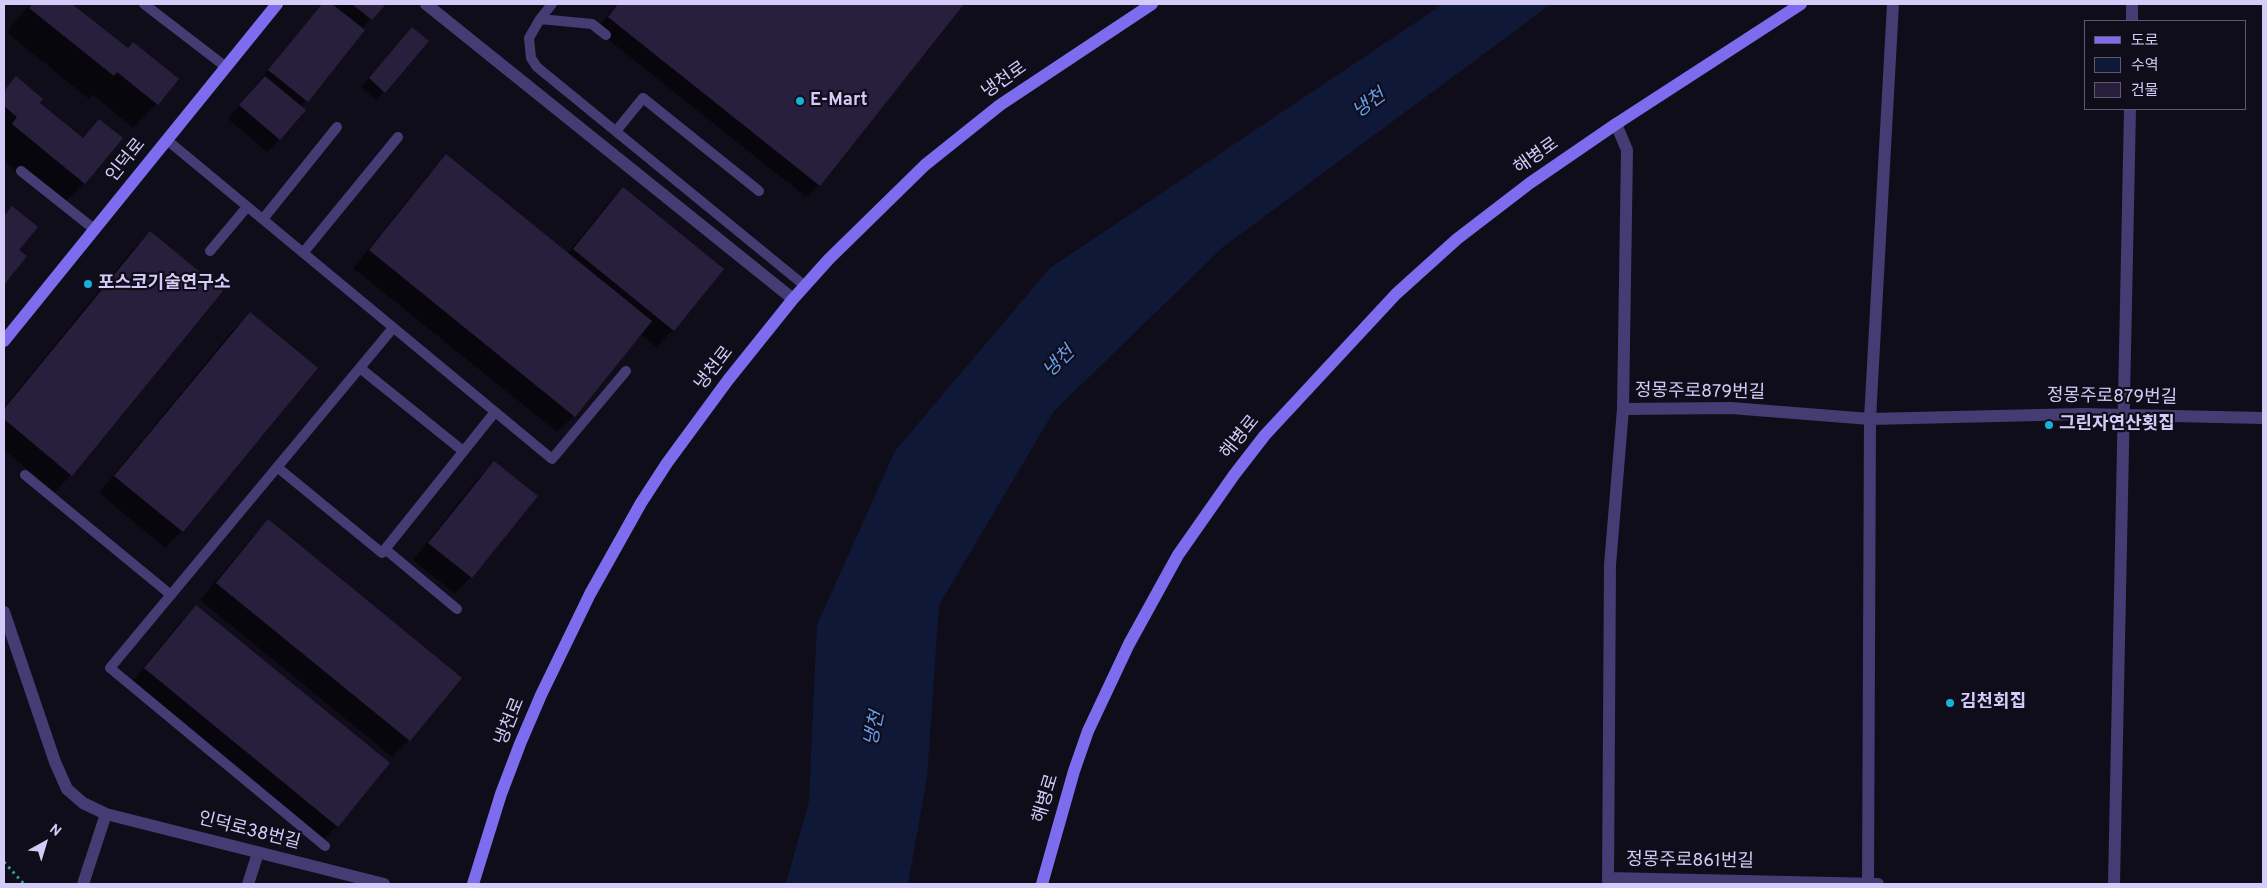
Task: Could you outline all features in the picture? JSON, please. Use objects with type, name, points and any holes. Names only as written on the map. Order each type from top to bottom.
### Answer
[{"type":"street","name":"인덕로","points":[[4,341],[277,4]]},
{"type":"street","points":[[426,4],[793,299]]},
{"type":"street","name":"냉천로","points":[[473,884],[501,794],[541,695],[615,547],[647,495],[696,423],[793,299],[888,200],[925,165],[961,135],[1041,77],[1152,4]]},
{"type":"street","name":"해병로","points":[[1042,884],[1074,771],[1105,693],[1129,644],[1178,555],[1234,475],[1265,435],[1338,355],[1426,266],[1489,213],[1616,124],[1802,4]]},
{"type":"street","points":[[1868,884],[1870,419],[1893,4]]},
{"type":"street","points":[[2132,4],[2132,20]]},
{"type":"street","points":[[2114,884],[2130,110]]},
{"type":"street","points":[[1616,124],[1627,150],[1622,409]]},
{"type":"street","name":"정몽주로879번길","points":[[1610,621],[1610,565],[1622,409],[1731,408],[1870,419],[2082,414],[2263,418]]},
{"type":"street","name":"인덕로38번길","points":[[4,612],[55,762],[67,789],[83,803],[106,814],[384,884]]},
{"type":"street","name":"정몽주로861번길","points":[[1610,621],[1608,881],[1878,884]]},
{"type":"street","points":[[83,884],[106,814]]},
{"type":"street","points":[[248,884],[258,853]]},
{"type":"lane","points":[[144,4],[226,67]]},
{"type":"lane","points":[[552,4],[540,19],[529,38],[531,58],[545,75],[805,286]]},
{"type":"lane","points":[[540,19],[592,24],[606,35]]},
{"type":"lane","points":[[616,131],[642,98],[759,191]]},
{"type":"lane","points":[[263,219],[337,127]]},
{"type":"lane","points":[[303,253],[398,137]]},
{"type":"lane","points":[[167,140],[552,459],[626,371]]},
{"type":"lane","points":[[22,171],[94,230]]},
{"type":"lane","points":[[210,252],[247,207]]},
{"type":"lane","points":[[325,846],[110,668],[393,328]]},
{"type":"lane","points":[[360,368],[463,452]]},
{"type":"lane","points":[[277,467],[382,553],[495,412]]},
{"type":"lane","points":[[25,475],[171,595]]},
{"type":"lane","points":[[385,549],[457,609]]},
{"type":"path","points":[[4,862],[24,884]]},
{"type":"water","name":"냉천","points":[[1443,4],[1551,4],[1223,247],[1054,411],[939,605],[927,777],[908,884],[786,884],[809,801],[817,625],[895,451],[1050,268]]},
{"type":"building","points":[[32,4],[72,4],[128,48],[133,42],[179,79],[158,105],[117,72],[114,76],[29,8]]},
{"type":"building","points":[[322,4],[332,4],[365,30],[308,102],[268,70]]},
{"type":"building","points":[[352,4],[386,4],[372,20]]},
{"type":"building","name":"E-Mart","points":[[618,4],[964,4],[820,186],[608,17]]},
{"type":"building","points":[[412,27],[429,41],[385,93],[369,78]]},
{"type":"building","points":[[16,76],[43,99],[40,103],[83,138],[99,119],[123,138],[85,184],[12,124],[17,117],[4,106],[4,91]]},
{"type":"building","points":[[265,76],[306,110],[280,140],[239,105]]},
{"type":"building","points":[[446,154],[652,321],[575,417],[369,250]]},
{"type":"building","points":[[623,187],[724,269],[674,331],[573,249]]},
{"type":"building","points":[[12,206],[38,227],[19,250],[27,256],[4,285],[4,216]]},
{"type":"building","points":[[150,231],[223,291],[72,476],[4,419],[4,409]]},
{"type":"building","points":[[250,312],[318,368],[183,532],[114,476]]},
{"type":"building","points":[[494,461],[538,496],[472,578],[428,543]]},
{"type":"building","points":[[268,519],[462,678],[410,741],[216,583]]},
{"type":"building","points":[[196,605],[390,763],[338,827],[144,668]]},
{"type":"place","name":"E-Mart","points":[[800,101]]},
{"type":"place","name":"포스코기술연구소","points":[[88,284]]},
{"type":"place","name":"그린자연산횟집","points":[[2049,425]]},
{"type":"place","name":"김천회집","points":[[1950,703]]}]
